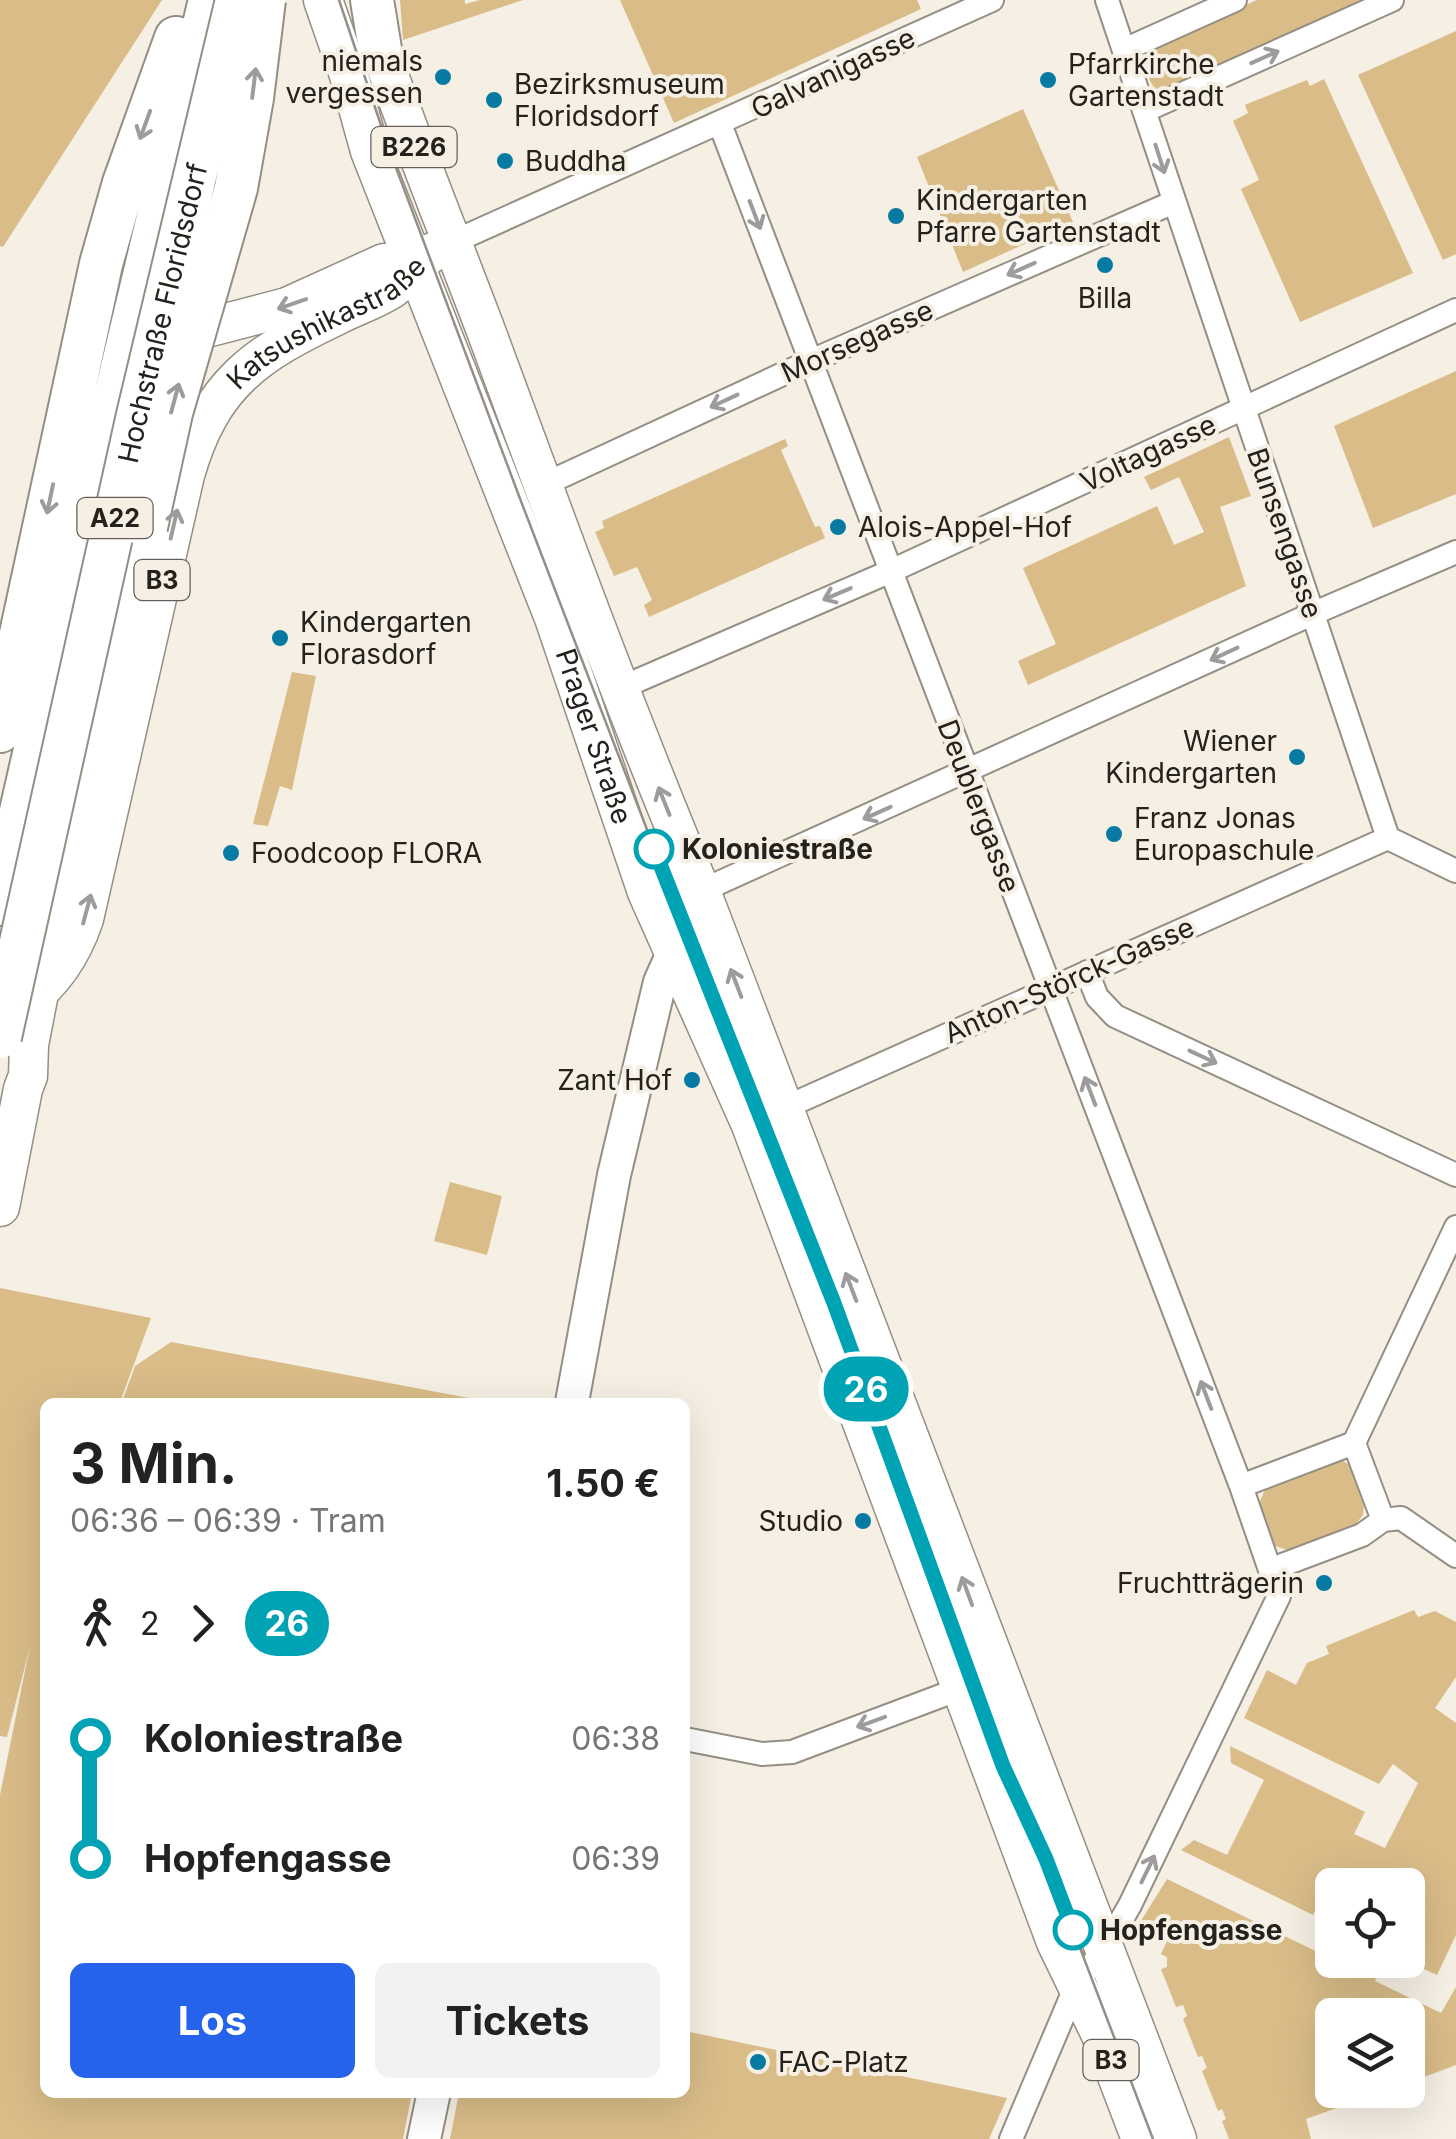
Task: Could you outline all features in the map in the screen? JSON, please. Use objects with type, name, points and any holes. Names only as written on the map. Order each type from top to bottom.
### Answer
[{"type":"highway","points":[[0,732],[116,208],[189,0]]},
{"type":"highway","name":"Hochstraße Floridsdorf","points":[[0,904],[120,373],[210,0]]},
{"type":"highway","name":"Hochstraße Floridsdorf","points":[[0,1037],[142,396],[237,0]]},
{"type":"highway","points":[[20,987],[30,951],[62,893],[172,412],[236,188],[264,0]]},
{"type":"highway","points":[[369,0],[380,49]]},
{"type":"main road","name":"Prager Straße","points":[[323,0],[370,151],[554,618],[647,892],[674,950],[767,1117],[1000,1682],[1177,2139]]},
{"type":"main road","name":"Prager Straße","points":[[380,49],[409,136],[453,242],[618,689],[701,892],[767,1117],[962,1688],[1059,1949],[1078,1981],[1141,2139]]},
{"type":"main road","name":"B3","points":[[415,262],[453,242]]},
{"type":"main road","name":"Katsushikastraße","points":[[0,932],[19,886],[123,423],[140,376],[157,354],[180,337],[288,307],[384,263],[415,262]]},
{"type":"main road","name":"Katsushikastraße","points":[[0,1017],[20,987],[68,957],[84,919],[186,475],[208,415],[231,382],[261,355],[395,287],[415,262]]},
{"type":"main road","points":[[674,950],[687,932],[701,892]]},
{"type":"main road","name":"B3","points":[[0,1207],[22,1088],[28,1076],[30,1045],[20,987]]},
{"type":"main road","name":"B3","points":[[0,1028],[11,1048],[22,1088]]},
{"type":"main road","points":[[962,1688],[1000,1682]]},
{"type":"street","name":"Galvanigasse","points":[[453,242],[992,0]]},
{"type":"street","name":"Bunsengasse","points":[[1107,0],[1388,838]]},
{"type":"street","points":[[1124,50],[1235,0]]},
{"type":"street","points":[[1144,111],[1392,0]]},
{"type":"street","name":"Deublergasse","points":[[720,124],[1272,1570]]},
{"type":"street","name":"Morsegasse","points":[[542,486],[811,361],[1174,202]]},
{"type":"street","name":"Voltagasse","points":[[618,689],[889,572],[1456,310]]},
{"type":"street","points":[[701,892],[1456,552]]},
{"type":"street","points":[[1388,838],[1456,871]]},
{"type":"street","name":"Anton-Störck-Gasse","points":[[767,1117],[1388,838]]},
{"type":"street","points":[[573,1398],[614,1175],[660,982],[674,950]]},
{"type":"street","points":[[1086,972],[1097,997],[1115,1016],[1456,1175]]},
{"type":"street","points":[[1241,1486],[1354,1443],[1456,1226]]},
{"type":"street","points":[[1354,1443],[1383,1520]]},
{"type":"street","points":[[1012,2139],[1078,1981],[1104,1950],[1139,1887],[1279,1596],[1272,1570],[1362,1535],[1383,1520],[1401,1518],[1456,1556]]},
{"type":"street","points":[[690,1740],[762,1754],[792,1752],[962,1688]]},
{"type":"street","points":[[424,2139],[433,2098]]},
{"type":"shaded area","points":[[0,0],[162,0],[3,247],[0,246]]},
{"type":"shaded area","points":[[400,0],[465,0],[465,4],[523,0],[403,40]]},
{"type":"shaded area","points":[[620,0],[917,0],[921,9],[674,123]]},
{"type":"shaded area","points":[[1257,0],[1377,0],[1164,94],[1155,90],[1144,65],[1148,49]]},
{"type":"shaded area","points":[[1456,31],[1456,254],[1443,260],[1358,75]]},
{"type":"shaded area","points":[[1324,79],[1413,273],[1300,322],[1241,189],[1259,180],[1233,121],[1248,113],[1245,105],[1307,80],[1310,86]]},
{"type":"shaded area","points":[[1023,109],[1073,222],[963,272],[917,157]]},
{"type":"shaded area","points":[[1456,371],[1456,494],[1373,528],[1334,426]]},
{"type":"shaded area","points":[[1229,437],[1251,496],[1220,507],[1246,586],[1028,685],[1018,661],[1056,644],[1023,568],[1157,506],[1174,545],[1204,532],[1179,477],[1151,490],[1144,477]]},
{"type":"shaded area","points":[[785,439],[788,446],[781,450],[815,527],[820,526],[825,538],[649,617],[644,605],[652,600],[637,567],[614,576],[595,532],[604,528],[602,521]]},
{"type":"shaded area","points":[[292,672],[316,676],[292,790],[280,786],[268,826],[253,824]]},
{"type":"shaded area","points":[[450,1182],[502,1196],[487,1255],[434,1241]]},
{"type":"shaded area","points":[[0,1288],[151,1318],[121,1398],[40,1398],[40,2098],[411,2098],[403,2139],[0,2139],[0,1795],[30,1646],[7,1737],[0,1736]]},
{"type":"shaded area","points":[[171,1342],[469,1398],[123,1398],[135,1366]]},
{"type":"shaded area","points":[[1343,1461],[1356,1469],[1365,1495],[1363,1515],[1355,1525],[1291,1551],[1275,1546],[1259,1504],[1266,1487],[1323,1464]]},
{"type":"shaded area","points":[[1414,1610],[1418,1617],[1435,1611],[1456,1622],[1456,1677],[1435,1708],[1456,1723],[1456,1935],[1437,1975],[1425,1970],[1425,1868],[1315,1868],[1313,1915],[1181,1850],[1194,1840],[1227,1855],[1264,1780],[1231,1763],[1230,1746],[1365,1812],[1354,1834],[1385,1848],[1418,1783],[1393,1764],[1379,1784],[1244,1718],[1267,1670],[1296,1685],[1307,1663],[1329,1654],[1326,1646]]},
{"type":"shaded area","points":[[1167,1879],[1315,1951],[1315,1978],[1376,1978],[1375,1981],[1410,1998],[1315,1998],[1315,2108],[1337,2108],[1306,2119],[1311,2139],[1229,2139],[1222,2121],[1226,2119],[1222,2109],[1218,2111],[1202,2071],[1207,2068],[1202,2056],[1198,2057],[1183,2019],[1187,2016],[1183,2005],[1176,2007],[1161,1969],[1167,1967],[1167,1957],[1161,1954],[1168,1939],[1139,1924]]},
{"type":"shaded area","points":[[1456,1987],[1456,2065],[1425,2077],[1425,2005],[1441,2013]]},
{"type":"shaded area","name":"FAC-Platz","points":[[690,2032],[1007,2098],[989,2139],[450,2139],[458,2098],[690,2098]]},
{"type":"tram line","points":[[339,0],[389,149],[519,496],[712,999],[834,1303],[1003,1766],[1046,1859],[1153,2139]]},
{"type":"tram line","name":"26","points":[[654,849],[834,1303],[1003,1766],[1046,1859],[1073,1930]]},
{"type":"place","name":"niemals vergessen","points":[[443,77]]},
{"type":"place","name":"Pfarrkirche Gartenstadt","points":[[1048,80]]},
{"type":"place","name":"Bezirksmuseum Floridsdorf","points":[[494,100]]},
{"type":"place","name":"Buddha","points":[[505,161]]},
{"type":"place","name":"Kindergarten Pfarre Gartenstadt","points":[[896,216]]},
{"type":"place","name":"Billa","points":[[1105,265]]},
{"type":"place","name":"Alois-Appel-Hof","points":[[838,527]]},
{"type":"place","name":"Kindergarten Florasdorf","points":[[280,638]]},
{"type":"place","name":"Wiener Kindergarten","points":[[1297,757]]},
{"type":"place","name":"Franz Jonas Europaschule","points":[[1114,834]]},
{"type":"place","name":"Koloniestraße","points":[[654,849]]},
{"type":"place","name":"Foodcoop FLORA","points":[[231,853]]},
{"type":"place","name":"Zant Hof","points":[[692,1080]]},
{"type":"place","name":"Studio","points":[[863,1521]]},
{"type":"place","name":"Fruchtträgerin","points":[[1324,1583]]},
{"type":"place","name":"Hopfengasse","points":[[1073,1930]]},
{"type":"place","name":"FAC-Platz","points":[[758,2062]]}]
